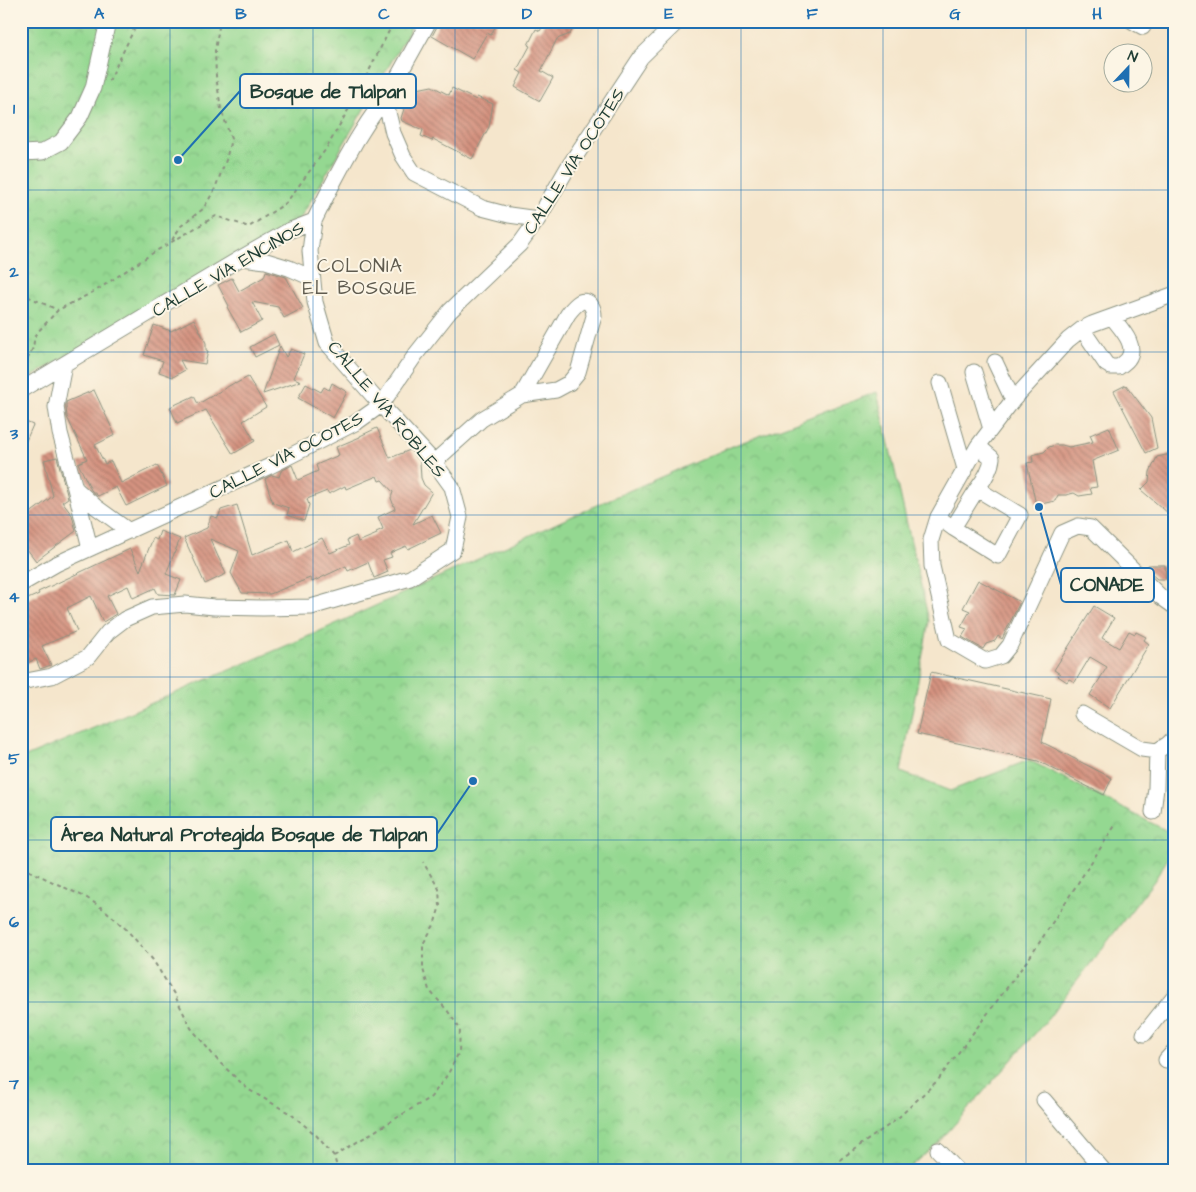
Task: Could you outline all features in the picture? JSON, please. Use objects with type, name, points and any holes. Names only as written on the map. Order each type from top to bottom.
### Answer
[{"type":"street","points":[[21,153],[42,152],[61,142],[80,117],[93,88],[108,21]]},
{"type":"street","name":"CALLE VÍA ENCINOS","points":[[21,390],[241,258],[288,231],[314,221],[344,162],[375,109],[385,100],[429,21]]},
{"type":"street","name":"CALLE VÍA OCOTES","points":[[21,584],[56,564],[270,466],[357,422],[381,405],[416,354],[450,311],[520,244],[538,219],[568,169],[641,57],[678,21]]},
{"type":"street","points":[[385,100],[393,133],[403,156],[414,173],[482,208],[509,215],[538,219]]},
{"type":"street","name":"CALLE VÍA ROBLES","points":[[21,682],[52,676],[88,658],[108,632],[125,619],[152,606],[185,604],[224,607],[311,607],[410,578],[453,550],[460,517],[452,487],[434,462],[327,343],[315,302],[312,278],[310,251],[314,221]]},
{"type":"street","points":[[241,258],[266,261],[312,278]]},
{"type":"street","points":[[1175,294],[1082,329],[1068,340],[1013,400],[978,446],[938,517],[931,540],[932,566],[949,640],[985,661],[1001,656],[1010,645],[1062,533],[1078,526],[1092,528],[1161,597],[1175,606]]},
{"type":"street","points":[[434,462],[482,420],[522,395],[556,390],[569,383],[578,372],[594,316],[591,304],[585,301],[580,302],[568,314],[522,395]]},
{"type":"street","points":[[1082,329],[1106,364],[1111,367],[1119,367],[1131,352],[1130,344],[1112,317]]},
{"type":"street","points":[[995,362],[1013,400]]},
{"type":"street","points":[[64,365],[56,407],[60,433],[90,548]]},
{"type":"street","points":[[974,372],[991,429]]},
{"type":"street","points":[[940,384],[965,470]]},
{"type":"street","points":[[953,528],[983,481],[991,464],[992,458],[978,446]]},
{"type":"street","points":[[75,488],[96,507],[129,531]]},
{"type":"street","points":[[938,517],[998,556],[1020,515],[977,489]]},
{"type":"street","points":[[1082,714],[1142,749],[1157,751],[1175,738]]},
{"type":"street","points":[[1153,812],[1157,751]]},
{"type":"street","points":[[1144,1034],[1175,995]]},
{"type":"street","points":[[1044,1100],[1104,1171]]},
{"type":"street","points":[[938,1150],[958,1171]]},
{"type":"path","points":[[171,242],[181,226],[203,209],[214,191],[226,160],[231,139],[222,110],[216,76],[215,50],[219,27],[218,21]]},
{"type":"path","points":[[21,364],[26,360],[33,348],[35,335],[58,310],[97,290],[171,242],[216,216],[249,227],[286,203],[326,149],[360,89],[394,21]]},
{"type":"path","points":[[21,292],[58,310]]},
{"type":"path","points":[[828,1171],[842,1158],[896,1120],[938,1080],[1032,954],[1116,824]]},
{"type":"path","points":[[334,1156],[431,1097],[448,1074],[459,1052],[460,1029],[429,990],[423,968],[423,944],[434,925],[440,906],[439,889],[423,862]]},
{"type":"path","points":[[21,867],[87,898],[105,910],[127,930],[153,960],[174,994],[191,1028],[218,1062],[249,1090],[292,1114],[316,1135],[334,1156],[338,1171]]},
{"type":"green space","points":[[21,21],[415,21],[299,221],[21,383]]},
{"type":"green space","points":[[877,392],[929,621],[901,772],[950,791],[1029,760],[1175,835],[1175,847],[1154,881],[1047,1020],[938,1143],[906,1171],[21,1171],[21,759],[309,636],[610,499],[735,445]]},
{"type":"building","points":[[440,21],[498,21],[491,35],[487,33],[472,59],[432,36]]},
{"type":"building","points":[[546,21],[577,21],[570,34],[557,39],[541,71],[553,78],[540,101],[515,87],[522,73],[517,70],[530,46],[528,45],[536,29],[540,31]]},
{"type":"building","points":[[432,86],[449,95],[452,88],[476,100],[477,97],[493,104],[489,127],[472,159],[433,139],[432,141],[421,136],[423,130],[402,121],[404,109],[398,106],[405,95],[408,96],[412,90]]},
{"type":"building","points":[[266,271],[286,277],[303,308],[284,318],[278,307],[252,302],[262,321],[241,332],[227,307],[229,306],[218,285],[232,278],[239,291],[264,277]]},
{"type":"building","points":[[194,319],[208,351],[205,364],[180,360],[185,370],[173,377],[159,372],[163,361],[144,355],[154,325],[171,331]]},
{"type":"building","points":[[274,334],[279,345],[255,357],[250,347]]},
{"type":"building","points":[[280,346],[286,357],[291,349],[304,354],[294,378],[301,381],[263,394]]},
{"type":"building","points":[[248,377],[266,407],[243,421],[255,441],[233,454],[206,410],[177,423],[170,407],[194,396],[198,404]]},
{"type":"building","points":[[332,383],[347,392],[333,418],[298,398],[306,384],[321,392],[324,387],[329,390]]},
{"type":"building","points":[[1126,385],[1151,418],[1157,448],[1146,453],[1114,391]]},
{"type":"building","points":[[94,390],[115,435],[95,445],[105,464],[111,461],[121,483],[157,465],[167,486],[126,506],[116,487],[98,496],[91,490],[78,463],[87,459],[67,417],[66,402]]},
{"type":"building","points":[[21,420],[33,425],[21,452]]},
{"type":"building","points":[[1109,427],[1119,450],[1092,461],[1097,487],[1090,488],[1092,494],[1079,496],[1074,493],[1058,495],[1055,501],[1036,505],[1027,463],[1033,462],[1032,455],[1044,452],[1049,447],[1055,445],[1069,447],[1093,442],[1090,435]]},
{"type":"building","points":[[377,428],[390,458],[410,450],[421,462],[421,478],[424,485],[432,492],[413,524],[432,515],[441,533],[408,549],[406,546],[390,553],[392,557],[383,560],[388,572],[374,578],[368,562],[348,571],[346,566],[312,582],[310,578],[270,594],[242,593],[231,573],[239,551],[210,539],[226,574],[205,584],[184,538],[207,528],[211,516],[218,518],[221,510],[237,505],[252,555],[289,540],[293,552],[322,538],[330,553],[349,545],[347,540],[356,536],[358,542],[377,534],[376,532],[383,529],[378,517],[395,509],[391,498],[393,492],[382,480],[379,481],[377,476],[346,489],[345,486],[329,494],[327,491],[307,499],[309,505],[304,521],[287,515],[289,508],[273,503],[265,479],[272,475],[279,477],[281,471],[292,465],[298,480],[318,471],[316,465],[339,455],[336,447]]},
{"type":"building","points":[[1175,453],[1175,519],[1141,490],[1149,482],[1150,472],[1157,457]]},
{"type":"building","points":[[57,457],[68,498],[62,502],[72,515],[76,531],[36,561],[21,541],[21,520],[53,496],[44,460]]},
{"type":"building","points":[[160,531],[180,539],[166,574],[181,580],[175,595],[158,594],[155,588],[133,598],[128,586],[107,596],[116,614],[103,622],[91,596],[67,608],[77,631],[42,646],[51,665],[40,669],[36,659],[21,666],[21,602],[39,594],[38,592],[130,549],[140,571],[153,538],[157,540]]},
{"type":"building","points":[[1148,565],[1165,565],[1166,579],[1157,579],[1148,571]]},
{"type":"building","points":[[978,580],[1020,602],[1002,639],[998,636],[995,641],[986,644],[983,649],[962,637],[967,629],[961,627],[970,611],[963,608]]},
{"type":"building","points":[[1094,606],[1114,618],[1102,638],[1119,648],[1129,631],[1146,637],[1144,640],[1149,644],[1110,708],[1090,695],[1107,667],[1090,657],[1075,682],[1069,679],[1067,682],[1058,676],[1060,674],[1054,670]]},
{"type":"building","points":[[931,672],[1051,699],[1042,742],[1112,778],[1104,795],[1038,761],[917,734]]},
{"type":"place","name":"Bosque de Tlalpan","points":[[178,160]]},
{"type":"place","name":"CONADE","points":[[1039,507]]},
{"type":"place","name":"Área Natural Protegida Bosque de Tlalpan","points":[[473,781]]},
{"type":"district","name":"COLONIA EL BOSQUE","points":[[360,276]]}]
